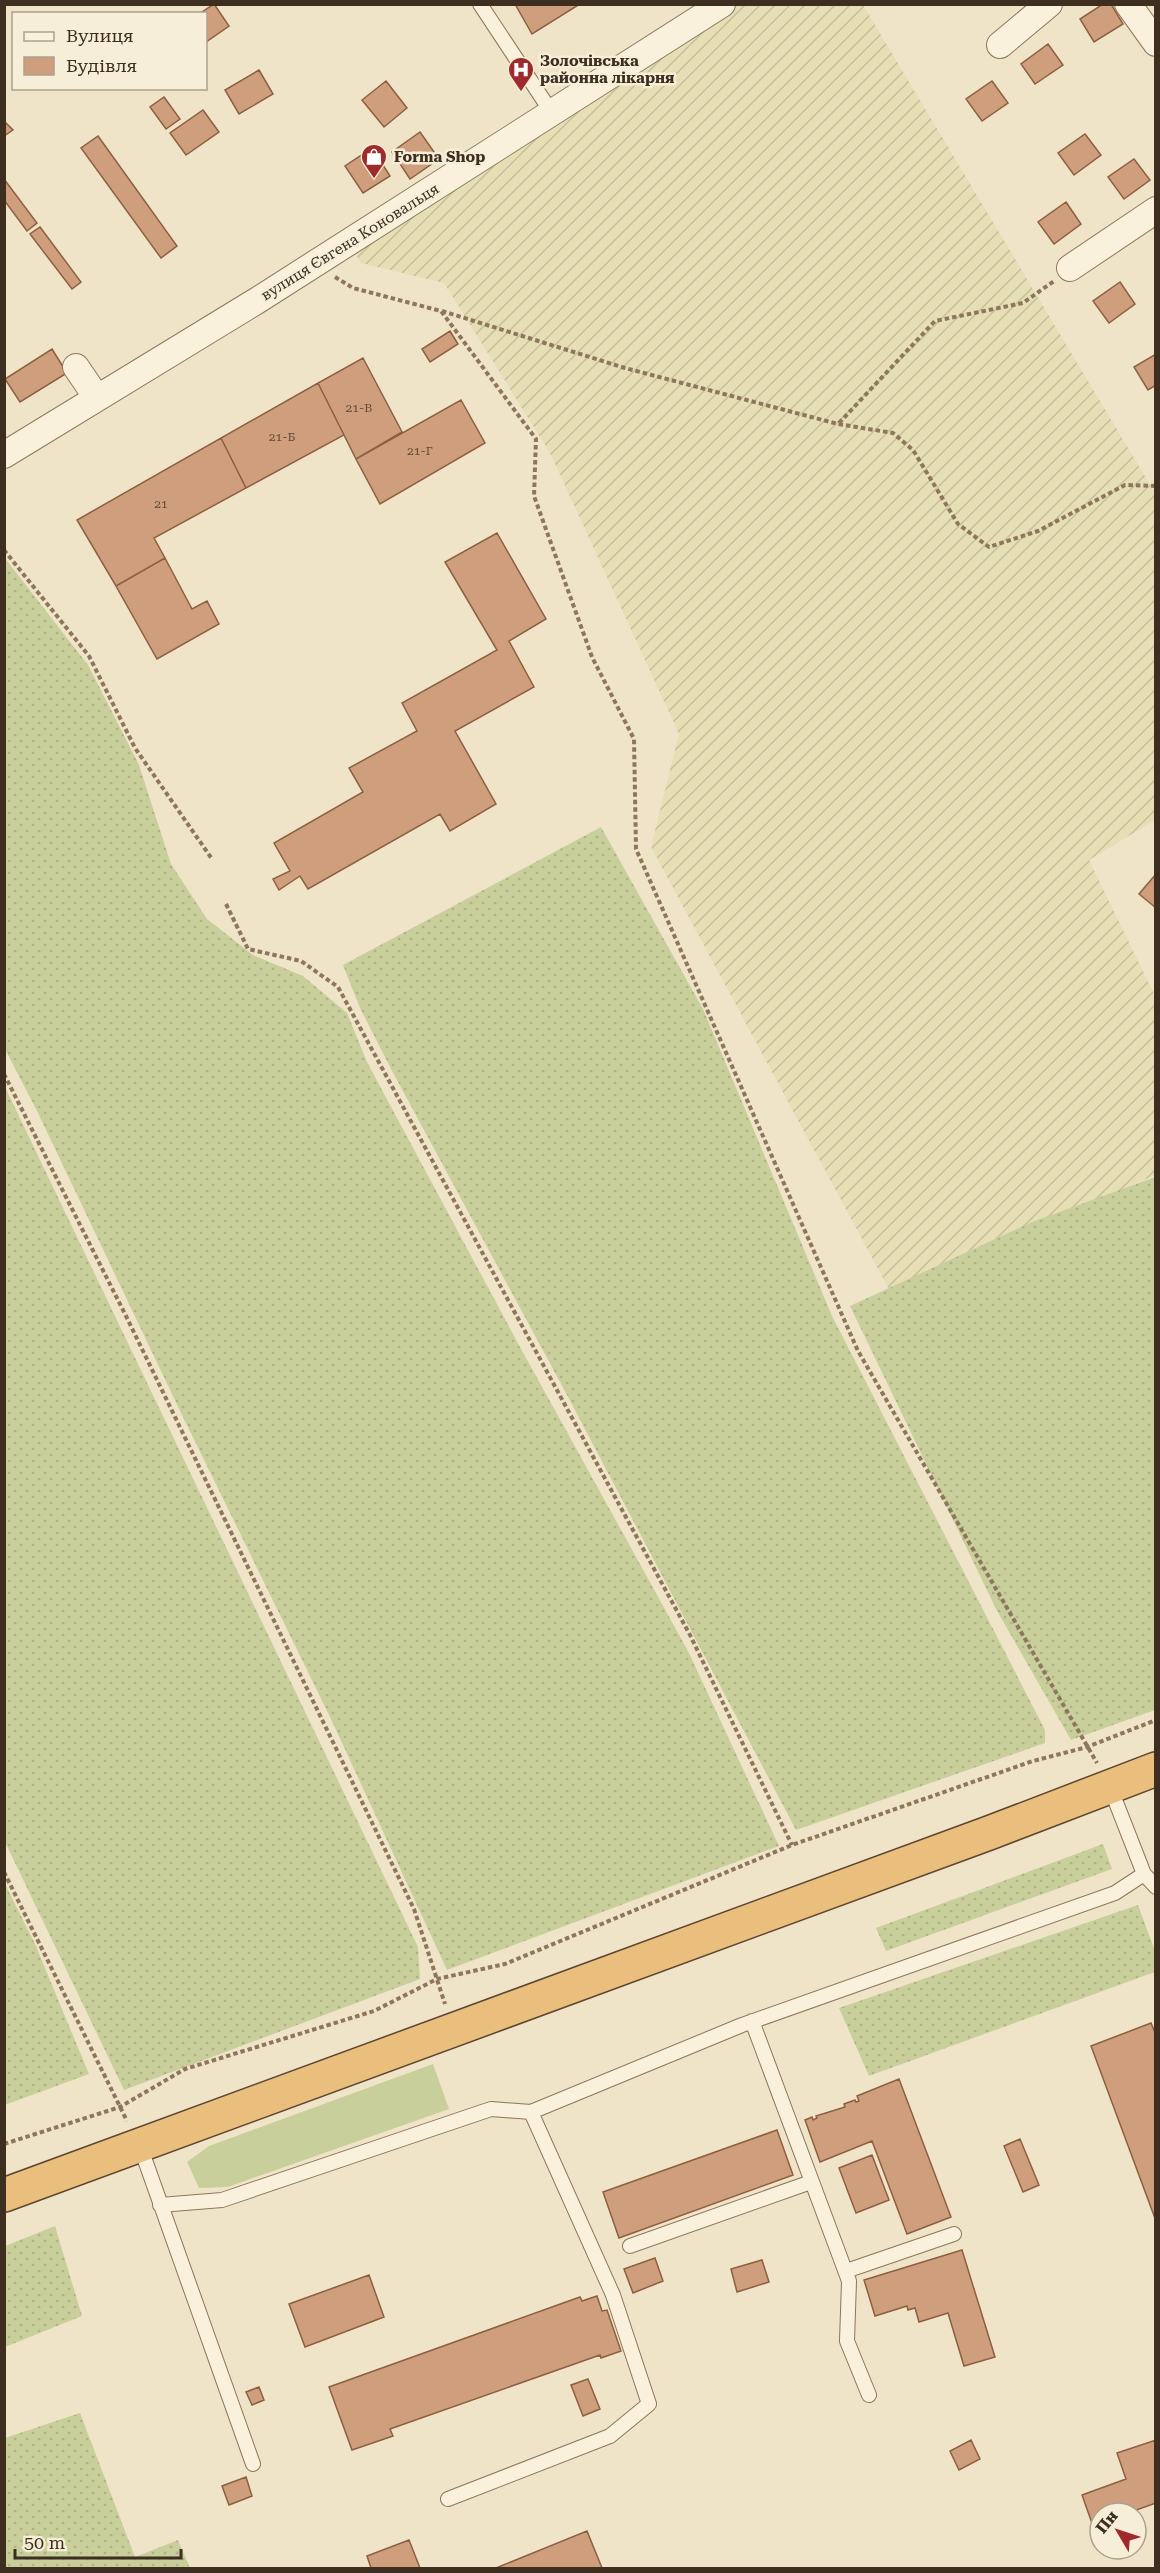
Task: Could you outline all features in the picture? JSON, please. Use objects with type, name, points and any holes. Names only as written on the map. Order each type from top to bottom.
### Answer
[{"type":"highway","points":[[4,2195],[454,2031],[1155,1769]]},
{"type":"street","name":"вулиця Євгена Коновальця","points":[[4,455],[314,264],[722,4]]},
{"type":"street","points":[[1000,45],[1049,4]]},
{"type":"street","points":[[1128,4],[1155,43]]},
{"type":"street","points":[[1070,268],[1155,210]]},
{"type":"street","points":[[76,367],[97,398]]},
{"type":"lane","points":[[480,4],[552,113]]},
{"type":"lane","points":[[1110,1787],[1144,1874],[1155,1887]]},
{"type":"lane","points":[[160,2205],[222,2200],[492,2109],[531,2112],[752,2021],[1115,1893],[1144,1874]]},
{"type":"lane","points":[[752,2021],[846,2271],[849,2281],[847,2341],[868,2395]]},
{"type":"lane","points":[[448,2499],[610,2436],[649,2404],[613,2295],[531,2112]]},
{"type":"lane","points":[[140,2146],[253,2464]]},
{"type":"lane","points":[[630,2246],[811,2182]]},
{"type":"lane","points":[[846,2271],[954,2234]]},
{"type":"path","points":[[314,264],[353,288],[441,311],[625,368],[838,423],[893,433],[913,450],[958,525],[989,547],[1038,531],[1125,485],[1155,486]]},
{"type":"path","points":[[838,423],[935,321],[1023,303],[1070,268]]},
{"type":"path","points":[[441,311],[536,439],[534,496],[592,657],[634,738],[636,849],[858,1351],[1110,1787]]},
{"type":"path","points":[[4,550],[40,592],[89,656],[135,748],[212,859]]},
{"type":"path","points":[[225,904],[248,949],[301,961],[338,987],[690,1635],[792,1845]]},
{"type":"path","points":[[4,1074],[126,1316],[414,1909],[454,2031]]},
{"type":"path","points":[[4,2144],[120,2107],[185,2069],[374,2011],[437,1979],[505,1964],[792,1845],[1033,1761],[1088,1747],[1155,1720]]},
{"type":"path","points":[[4,1872],[140,2146]]},
{"type":"shaded area","points":[[722,5],[863,5],[1155,493],[1155,820],[1089,860],[1155,996],[1155,1175],[891,1293],[651,847],[679,734],[550,453],[444,283],[361,263],[349,243]]},
{"type":"green space","points":[[4,557],[88,665],[139,765],[171,864],[207,919],[253,955],[303,976],[347,1013],[367,1062],[520,1347],[688,1651],[779,1846],[447,1970],[330,1717],[5,1049]]},
{"type":"green space","points":[[601,827],[703,1009],[832,1316],[1045,1730],[1045,1743],[796,1830],[567,1395],[391,1069],[360,1008],[343,965]]},
{"type":"green space","points":[[5,1087],[418,1947],[420,1979],[124,2090],[5,1842]]},
{"type":"green space","points":[[1155,1177],[1155,1710],[1071,1740],[996,1609],[850,1306],[1032,1222]]},
{"type":"green space","points":[[1103,1844],[1112,1869],[886,1951],[876,1928]]},
{"type":"green space","points":[[4,1882],[35,1944],[89,2074],[5,2105]]},
{"type":"green space","points":[[1138,1905],[1155,1951],[1155,1972],[869,2076],[839,2008]]},
{"type":"green space","points":[[433,2064],[449,2109],[228,2187],[199,2188],[187,2162],[209,2146]]},
{"type":"green space","points":[[55,2226],[82,2316],[5,2347],[5,2246]]},
{"type":"green space","points":[[80,2413],[135,2557],[178,2540],[190,2568],[5,2568],[5,2438]]},
{"type":"building","points":[[214,4],[229,26],[207,41],[207,12],[202,12]]},
{"type":"building","points":[[515,4],[580,4],[532,34]]},
{"type":"building","points":[[1103,4],[1111,4],[1123,24],[1094,42],[1080,19]]},
{"type":"building","points":[[1048,44],[1063,65],[1035,84],[1021,64]]},
{"type":"building","points":[[259,70],[273,94],[239,114],[225,90]]},
{"type":"building","points":[[386,81],[407,108],[384,127],[362,100]]},
{"type":"building","points":[[992,81],[1008,103],[982,121],[966,99]]},
{"type":"building","points":[[164,97],[180,119],[166,129],[150,107]]},
{"type":"building","points":[[203,110],[219,132],[186,155],[170,133]]},
{"type":"building","points":[[4,121],[13,130],[4,136]]},
{"type":"building","points":[[420,132],[439,159],[410,179],[392,152]]},
{"type":"building","points":[[1085,134],[1101,155],[1074,175],[1058,153]]},
{"type":"building","points":[[98,136],[177,246],[161,258],[81,148]]},
{"type":"building","points":[[372,148],[390,176],[363,193],[345,166]]},
{"type":"building","points":[[1134,159],[1150,180],[1124,199],[1108,177]]},
{"type":"building","points":[[4,179],[37,223],[27,231],[4,200]]},
{"type":"building","points":[[1066,202],[1081,224],[1054,244],[1038,222]]},
{"type":"building","points":[[40,227],[81,282],[72,289],[30,234]]},
{"type":"building","points":[[1120,282],[1135,304],[1109,323],[1093,301]]},
{"type":"building","points":[[450,331],[458,344],[430,362],[422,349]]},
{"type":"building","points":[[52,349],[67,373],[20,402],[5,379]]},
{"type":"building","points":[[1156,354],[1156,385],[1148,390],[1134,367]]},
{"type":"building","points":[[363,358],[402,432],[356,459],[318,383]]},
{"type":"building","points":[[318,383],[344,435],[246,488],[221,438]]},
{"type":"building","points":[[461,400],[485,443],[380,504],[356,459]]},
{"type":"building","points":[[221,438],[246,488],[154,538],[165,558],[116,586],[77,520]]},
{"type":"building","points":[[497,533],[546,619],[509,641],[534,687],[455,731],[496,804],[450,831],[440,814],[308,889],[300,876],[279,890],[273,879],[290,871],[274,843],[363,792],[349,768],[417,731],[402,703],[497,650],[445,562]]},
{"type":"building","points":[[165,558],[192,609],[207,601],[219,624],[157,659],[116,586]]},
{"type":"building","points":[[1156,874],[1156,908],[1139,894]]},
{"type":"building","points":[[1151,2023],[1156,2035],[1156,2221],[1091,2046]]},
{"type":"building","points":[[899,2079],[951,2217],[907,2234],[872,2141],[820,2162],[805,2120],[812,2117],[813,2120],[817,2118],[816,2116],[845,2107],[844,2104],[859,2101],[857,2096]]},
{"type":"building","points":[[777,2130],[793,2175],[619,2238],[603,2192]]},
{"type":"building","points":[[1020,2139],[1039,2185],[1023,2192],[1004,2146]]},
{"type":"building","points":[[872,2155],[889,2200],[856,2213],[839,2168]]},
{"type":"building","points":[[962,2250],[995,2357],[964,2366],[948,2313],[919,2322],[915,2308],[908,2310],[907,2306],[875,2316],[864,2280]]},
{"type":"building","points":[[655,2258],[663,2281],[633,2293],[624,2269]]},
{"type":"building","points":[[762,2260],[769,2282],[737,2292],[731,2269]]},
{"type":"building","points":[[369,2275],[384,2317],[305,2347],[289,2304]]},
{"type":"building","points":[[597,2296],[602,2311],[607,2310],[621,2351],[601,2358],[600,2355],[390,2429],[393,2436],[352,2450],[329,2387],[580,2297],[582,2301]]},
{"type":"building","points":[[588,2379],[600,2409],[583,2416],[571,2385]]},
{"type":"building","points":[[259,2387],[264,2400],[252,2405],[246,2392]]},
{"type":"building","points":[[971,2440],[980,2459],[959,2470],[950,2451]]},
{"type":"building","points":[[1156,2440],[1156,2503],[1148,2506],[1148,2501],[1088,2501],[1088,2512],[1082,2495],[1126,2479],[1117,2453]]},
{"type":"building","points":[[246,2477],[252,2496],[229,2505],[222,2486]]},
{"type":"building","points":[[587,2531],[602,2568],[496,2568]]},
{"type":"building","points":[[409,2540],[420,2568],[371,2568],[367,2556]]},
{"type":"place","name":"Золочівська районна лікарня","points":[[521,93]]},
{"type":"place","name":"Forma Shop","points":[[374,180]]}]
